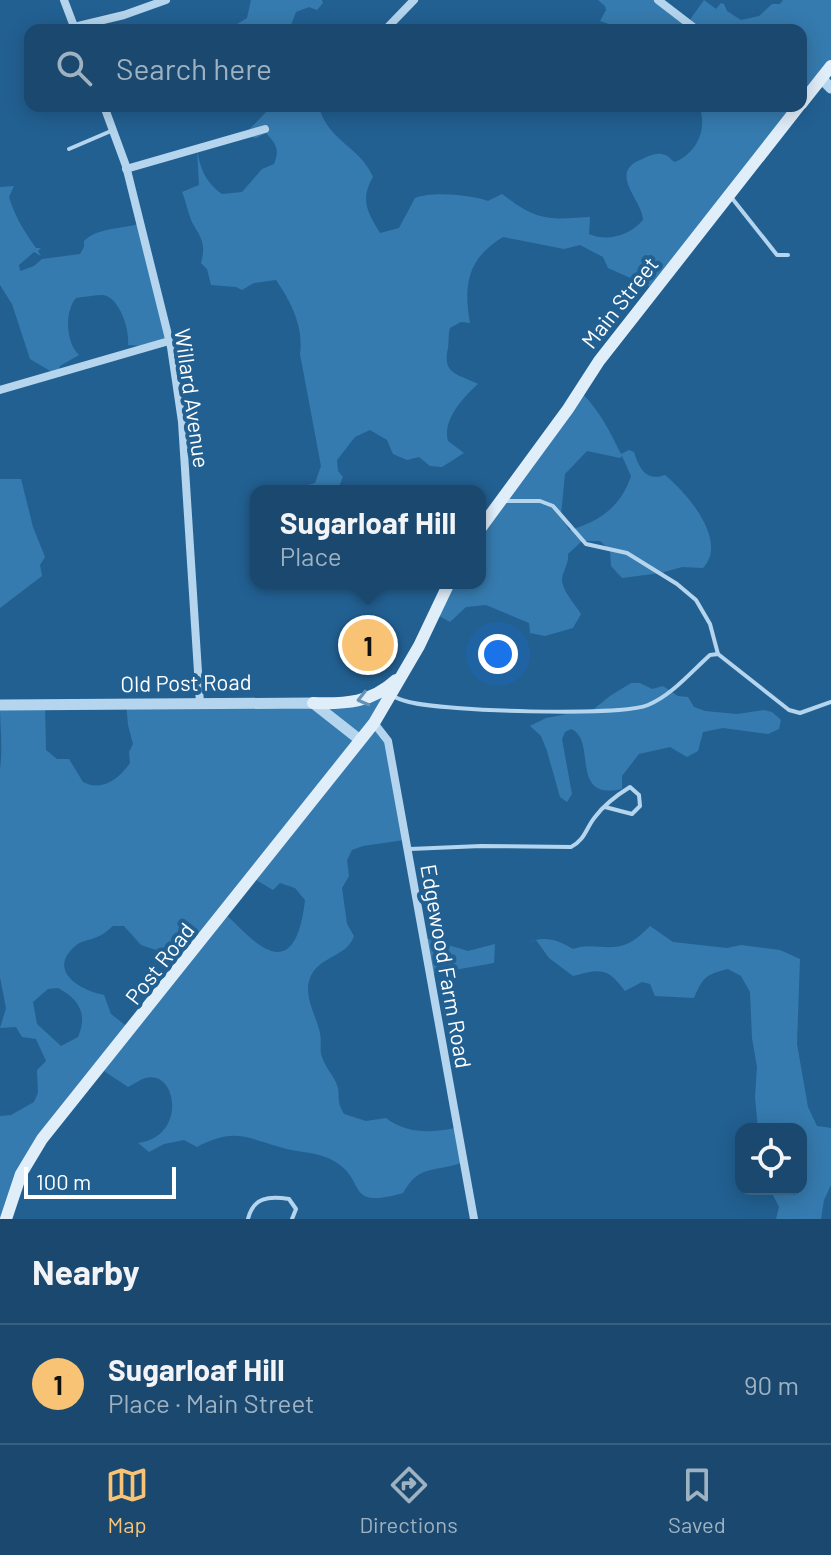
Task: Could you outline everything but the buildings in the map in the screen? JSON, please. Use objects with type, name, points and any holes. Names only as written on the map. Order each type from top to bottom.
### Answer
[{"type":"main road","name":"Main Street","points":[[807,99],[826,83],[831,66]]},
{"type":"main road","name":"Main Street","points":[[486,521],[599,361],[795,112]]},
{"type":"main road","points":[[360,740],[392,696],[446,589]]},
{"type":"main road","points":[[313,703],[357,702],[373,698],[405,672]]},
{"type":"main road","name":"Post Road","points":[[6,1219],[21,1174],[42,1139],[360,740]]},
{"type":"street","points":[[64,0],[73,24]]},
{"type":"street","points":[[90,24],[166,0]]},
{"type":"street","points":[[391,24],[414,0]]},
{"type":"street","points":[[658,0],[689,24]]},
{"type":"street","name":"Willard Avenue","points":[[106,112],[126,169],[169,341],[182,422],[200,703]]},
{"type":"street","points":[[126,169],[265,129]]},
{"type":"street","points":[[0,390],[169,341]]},
{"type":"street","points":[[313,703],[360,740]]},
{"type":"street","name":"Old Post Road","points":[[0,705],[313,703]]},
{"type":"street","name":"Edgewood Farm Road","points":[[374,723],[388,741],[474,1219]]},
{"type":"lane","points":[[69,149],[114,130]]},
{"type":"lane","points":[[730,195],[777,255],[788,255]]},
{"type":"lane","points":[[501,501],[540,501],[553,506],[586,544],[627,553],[665,576],[696,600],[710,624],[718,654],[789,710],[800,713],[831,702]]},
{"type":"lane","points":[[392,696],[447,707],[589,711],[645,706],[664,696],[710,655],[718,654]]},
{"type":"lane","points":[[407,850],[481,846],[571,847],[579,843],[597,814],[605,807],[630,787],[639,795],[640,806],[632,814],[605,807]]},
{"type":"lane","points":[[248,1219],[255,1202],[280,1198],[289,1199],[294,1205],[296,1209],[292,1219]]},
{"type":"shaded area","points":[[251,0],[322,0],[323,3],[317,10],[309,7],[296,12],[291,24],[237,24],[247,18]]},
{"type":"shaded area","points":[[598,0],[659,0],[689,21],[704,0],[716,9],[721,3],[724,4],[727,11],[741,20],[759,16],[772,4],[780,4],[783,0],[831,0],[831,63],[807,93],[807,24],[609,24],[600,21],[605,6]]},
{"type":"shaded area","points":[[266,112],[321,112],[329,127],[360,157],[373,177],[366,199],[380,233],[399,228],[415,198],[452,195],[488,201],[502,194],[543,217],[590,217],[589,234],[610,237],[625,234],[643,220],[627,180],[631,166],[652,155],[662,154],[675,162],[683,158],[699,139],[700,112],[792,112],[655,289],[608,268],[603,257],[580,245],[564,249],[503,237],[491,245],[475,263],[468,284],[470,323],[461,322],[450,328],[449,368],[478,384],[460,402],[448,425],[448,441],[464,453],[442,467],[430,466],[419,457],[407,460],[393,454],[387,440],[370,430],[355,437],[337,460],[338,471],[343,477],[340,485],[308,485],[315,483],[321,466],[300,354],[300,334],[287,297],[276,280],[254,283],[242,290],[211,285],[207,269],[201,263],[202,242],[182,192],[199,185],[197,149],[204,174],[222,194],[242,192],[262,169],[274,164],[276,147],[266,133],[256,138],[244,135]]},
{"type":"shaded area","points":[[14,186],[9,197],[14,211],[36,248],[41,248],[38,251],[41,256],[34,252],[19,265],[20,271],[42,259],[80,254],[84,241],[95,234],[139,224],[168,339],[142,346],[128,345],[125,323],[114,301],[103,295],[76,298],[68,327],[71,343],[79,355],[60,366],[57,375],[30,359],[12,304],[0,285],[0,187]]},
{"type":"shaded area","points":[[580,391],[599,413],[621,454],[629,450],[634,452],[648,475],[665,475],[693,505],[708,531],[710,557],[703,568],[682,567],[622,578],[611,566],[610,550],[600,541],[582,541],[568,554],[562,579],[566,593],[581,614],[573,628],[545,636],[530,633],[529,623],[486,605],[466,607],[450,622],[432,612],[442,589],[486,589],[486,520]],"holes":[[[587,451],[622,456],[631,476],[621,496],[600,517],[569,530],[561,515],[565,474]]]},
{"type":"shaded area","points":[[0,479],[21,479],[33,527],[45,557],[40,565],[42,576],[0,608]]},
{"type":"shaded area","points":[[398,677],[374,721],[388,744],[404,840],[363,846],[352,850],[347,860],[349,876],[342,888],[347,924],[354,936],[347,947],[313,972],[308,987],[320,1033],[321,1054],[337,1085],[344,1114],[366,1121],[386,1118],[402,1127],[420,1131],[456,1128],[461,1163],[421,1173],[403,1193],[372,1198],[364,1195],[351,1176],[334,1161],[239,1136],[221,1138],[197,1147],[184,1140],[164,1144],[149,1152],[138,1143],[154,1138],[164,1129],[170,1117],[172,1105],[165,1084],[156,1078],[145,1078],[128,1087],[101,1069],[43,1135],[4,1219],[0,1219],[0,1116],[11,1115],[34,1102],[38,1093],[37,1070],[46,1061],[36,1039],[22,1037],[16,1027],[0,1028],[6,1008],[0,977],[0,704],[45,704],[46,750],[57,759],[69,759],[83,782],[97,786],[115,779],[130,763],[129,752],[133,744],[126,702],[355,701]],"holes":[[[251,877],[273,890],[280,883],[295,888],[305,900],[297,936],[286,950],[279,952],[263,947],[224,913]],[[113,926],[124,926],[141,945],[159,951],[178,965],[129,1028],[111,1014],[104,995],[78,985],[66,972],[64,964],[67,956],[77,945]],[[58,988],[65,992],[76,1002],[82,1014],[78,1037],[61,1046],[37,1024],[33,1002],[48,989]]]},
{"type":"shaded area","points":[[631,683],[640,683],[652,689],[663,686],[678,696],[688,697],[694,707],[705,711],[737,714],[764,710],[772,712],[781,720],[779,729],[768,734],[723,728],[703,732],[698,751],[687,757],[670,747],[639,754],[622,776],[622,789],[605,790],[595,786],[589,778],[583,745],[579,735],[571,729],[565,732],[562,739],[572,794],[567,802],[560,797],[541,736],[530,726],[546,718],[594,709]]},
{"type":"shaded area","points":[[650,926],[673,942],[780,950],[800,959],[797,1044],[808,1107],[817,1126],[831,1128],[831,1185],[824,1200],[821,1219],[776,1219],[779,1207],[773,1195],[807,1195],[807,1123],[757,1123],[757,1067],[750,992],[741,976],[728,969],[710,975],[694,998],[655,996],[650,984],[642,982],[625,991],[603,972],[573,976],[549,958],[536,940],[556,941],[573,949],[586,946],[618,947],[631,942]]},
{"type":"shaded area","points":[[425,938],[468,951],[495,944],[494,963],[431,974]]},
{"type":"place","name":"Sugarloaf Hill","points":[[368,645]]}]
